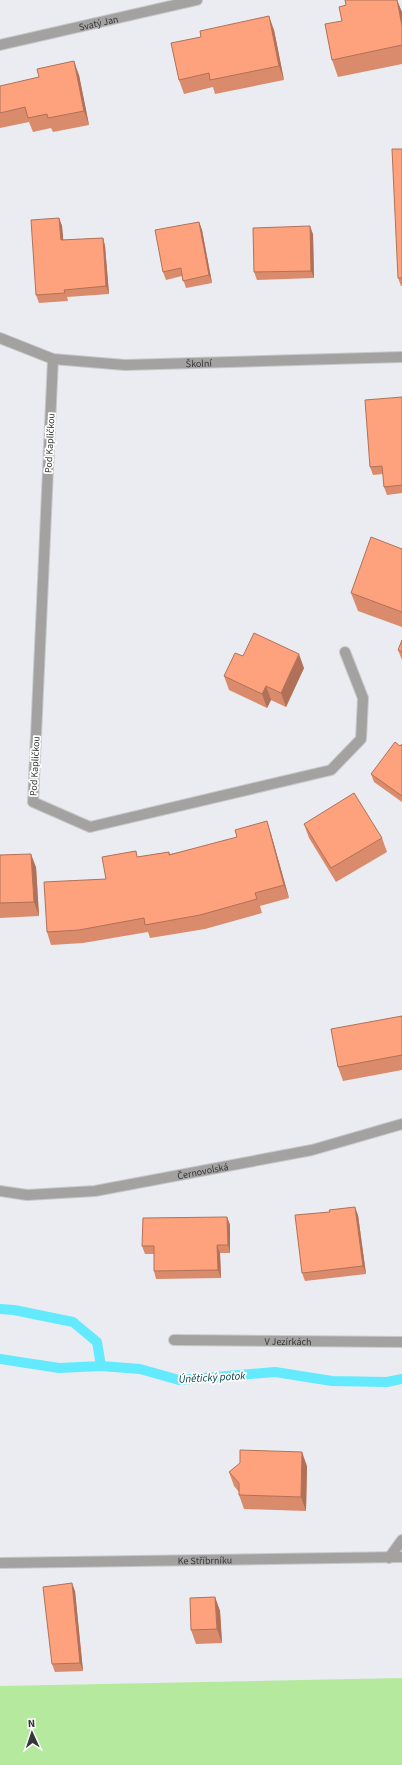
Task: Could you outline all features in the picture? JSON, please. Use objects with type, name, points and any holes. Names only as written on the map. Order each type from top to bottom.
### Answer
[{"type":"street","name":"Svatý Jan","points":[[0,45],[197,0]]},
{"type":"street","name":"Školní","points":[[0,338],[53,359],[125,365],[402,357]]},
{"type":"street","name":"Pod Kapličkou","points":[[53,359],[33,802],[90,827],[331,770],[361,739],[363,698],[345,652]]},
{"type":"street","name":"Černovolská","points":[[0,1191],[27,1195],[95,1191],[312,1150],[402,1124]]},
{"type":"street","name":"V Jezírkách","points":[[174,1340],[402,1342]]},
{"type":"street","points":[[389,1558],[402,1540]]},
{"type":"street","name":"Ke Stříbrníku","points":[[0,1563],[389,1558],[402,1556]]},
{"type":"green space","points":[[402,1678],[402,1765],[0,1765],[0,1686]]},
{"type":"building","points":[[345,0],[397,0],[402,26],[402,45],[332,60],[325,24],[342,21],[339,7],[346,5]]},
{"type":"building","points":[[269,16],[279,66],[210,80],[209,73],[179,80],[171,43],[201,37],[200,31]]},
{"type":"building","points":[[74,61],[84,111],[48,118],[47,114],[28,118],[25,107],[0,113],[0,86],[39,77],[37,69]]},
{"type":"building","points":[[392,149],[402,149],[402,278],[398,278]]},
{"type":"building","points":[[59,218],[61,240],[103,238],[106,286],[64,290],[65,293],[36,295],[31,220]]},
{"type":"building","points":[[199,222],[209,275],[183,281],[181,268],[163,272],[155,230]]},
{"type":"building","points":[[310,226],[311,271],[254,272],[253,228]]},
{"type":"building","points":[[402,397],[402,485],[384,487],[382,466],[370,467],[365,400]]},
{"type":"building","points":[[371,537],[402,549],[402,612],[351,593]]},
{"type":"building","points":[[254,633],[299,654],[281,693],[266,686],[262,694],[224,676],[235,653],[243,656]]},
{"type":"building","points":[[402,640],[402,652],[398,650]]},
{"type":"building","points":[[395,742],[400,746],[402,744],[402,796],[371,774]]},
{"type":"building","points":[[354,793],[382,838],[331,868],[304,824]]},
{"type":"building","points":[[267,821],[284,885],[255,893],[257,899],[200,915],[145,925],[144,918],[79,930],[47,932],[44,882],[106,879],[102,857],[136,851],[137,857],[169,852],[169,855],[237,837],[235,830]]},
{"type":"building","points":[[31,854],[34,902],[0,903],[0,855]]},
{"type":"building","points":[[402,1016],[402,1055],[338,1067],[331,1029]]},
{"type":"building","points":[[355,1207],[363,1266],[302,1273],[295,1215],[330,1212],[329,1210]]},
{"type":"building","points":[[227,1217],[228,1245],[217,1245],[218,1270],[154,1271],[154,1246],[142,1246],[143,1218]]},
{"type":"building","points":[[240,1450],[302,1452],[301,1497],[239,1495],[239,1483],[229,1472],[240,1463]]},
{"type":"building","points":[[72,1583],[80,1663],[52,1664],[43,1587]]},
{"type":"building","points":[[215,1597],[217,1629],[191,1630],[190,1598]]},
{"type":"waterway","points":[[0,1309],[14,1310],[73,1322],[97,1342],[101,1366]]},
{"type":"waterway","name":"Únětický potok","points":[[0,1359],[59,1368],[101,1366],[140,1369],[179,1380],[275,1372],[332,1381],[387,1382],[402,1379]]}]
